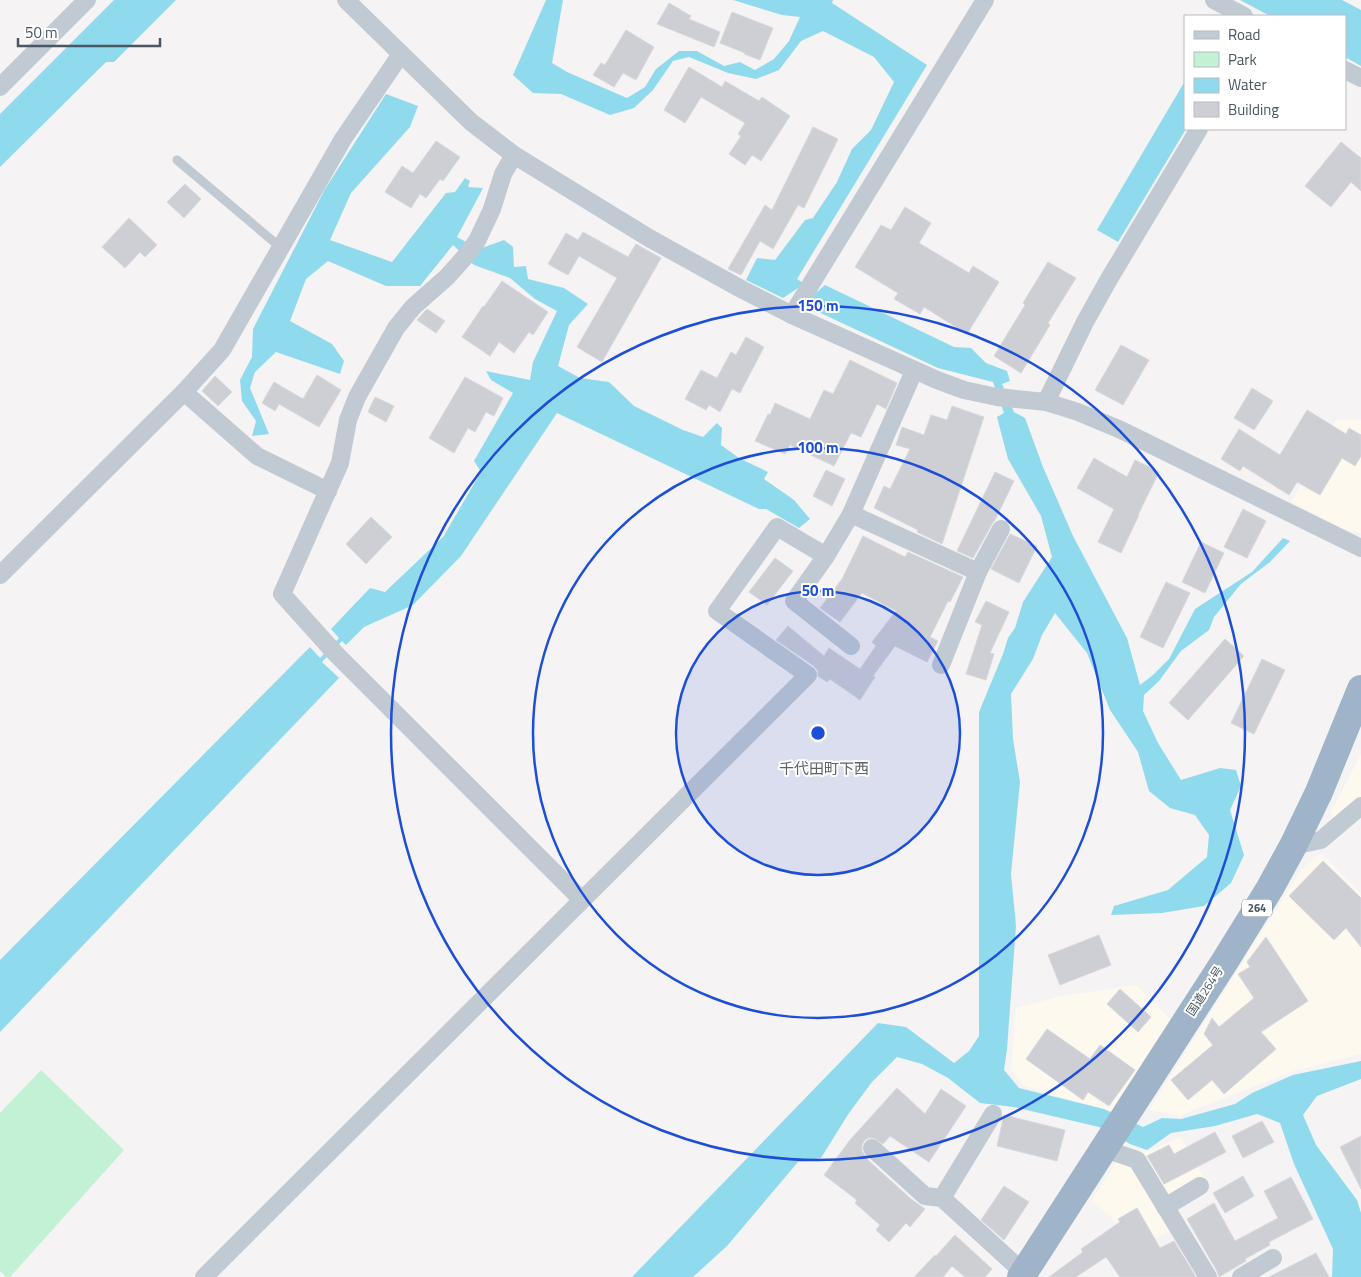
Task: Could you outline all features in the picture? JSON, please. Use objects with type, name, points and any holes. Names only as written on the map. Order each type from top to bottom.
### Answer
[{"type":"highway","name":"国道264号","points":[[1022,1275],[1108,1144],[1270,888],[1319,792],[1361,689]]},
{"type":"street","points":[[0,88],[87,0]]},
{"type":"street","points":[[346,0],[471,122],[514,155],[649,238],[743,290],[792,315],[914,371],[964,390],[1046,402],[1078,412],[1121,430],[1361,548]]},
{"type":"street","points":[[792,315],[985,0]]},
{"type":"street","points":[[1214,0],[1242,15]]},
{"type":"street","points":[[0,575],[184,392],[222,350],[344,139],[401,54]]},
{"type":"street","points":[[1346,70],[1361,78]]},
{"type":"street","points":[[1046,402],[1085,322],[1109,279],[1198,130]]},
{"type":"street","points":[[514,155],[503,174],[492,208],[477,241],[464,258],[413,307],[396,328],[357,397],[348,420],[340,462],[282,594],[331,649],[582,900]]},
{"type":"street","points":[[851,646],[794,601],[826,556],[851,514],[914,371]]},
{"type":"street","points":[[184,392],[257,456],[328,491]]},
{"type":"street","points":[[851,514],[978,572]]},
{"type":"street","points":[[204,1277],[808,675],[717,611],[777,527],[826,556]]},
{"type":"street","points":[[941,665],[978,572],[1001,529]]},
{"type":"street","points":[[1293,846],[1321,840],[1361,806]]},
{"type":"street","points":[[942,1198],[993,1114]]},
{"type":"street","points":[[1108,1144],[1138,1160],[1208,1277]]},
{"type":"street","points":[[872,1148],[925,1196],[942,1198],[1022,1275]]},
{"type":"street","points":[[1165,1207],[1200,1186]]},
{"type":"street","points":[[1242,1277],[1273,1258]]},
{"type":"lane","points":[[177,160],[280,247]]},
{"type":"shaded area","points":[[1336,420],[1361,420],[1361,533],[1346,530],[1291,502]]},
{"type":"shaded area","points":[[1361,754],[1361,799],[1336,818],[1330,813]]},
{"type":"shaded area","points":[[1321,853],[1361,894],[1361,1054],[1294,1071],[1178,1116],[1149,1110],[1301,870]]},
{"type":"shaded area","points":[[1136,985],[1173,1022],[1113,1112],[1024,1086],[1011,1070],[1016,1008],[1061,996]]},
{"type":"shaded area","points":[[1181,1137],[1205,1179],[1157,1205],[1172,1230],[1135,1250],[1111,1217],[1091,1201],[1125,1149],[1146,1152]]},
{"type":"green space","points":[[41,1070],[124,1150],[10,1277],[6,1277],[0,1271],[0,1113]]},
{"type":"water","points":[[114,0],[176,0],[114,62],[106,62],[0,167],[0,114]]},
{"type":"water","points":[[546,0],[563,0],[552,63],[567,72],[627,98],[645,87],[656,69],[679,51],[697,51],[724,66],[740,62],[755,70],[774,59],[789,41],[800,17],[782,15],[733,0],[833,0],[832,3],[927,65],[797,279],[817,292],[825,285],[954,347],[971,348],[986,363],[1007,371],[1010,381],[1002,384],[1014,412],[1025,418],[1043,467],[1073,536],[1127,638],[1140,685],[1169,659],[1195,609],[1252,572],[1283,538],[1290,541],[1270,562],[1241,584],[1214,617],[1209,630],[1181,651],[1159,681],[1144,695],[1143,711],[1158,743],[1181,780],[1220,768],[1236,770],[1241,786],[1230,810],[1244,855],[1231,883],[1204,906],[1162,913],[1111,915],[1114,906],[1168,890],[1207,857],[1209,835],[1195,815],[1170,808],[1149,791],[1138,752],[1110,710],[1087,653],[1055,613],[1042,635],[1033,659],[1011,694],[1013,739],[1020,782],[1011,874],[1016,926],[1004,1070],[1019,1088],[1104,1109],[1143,1127],[1162,1118],[1181,1119],[1235,1104],[1252,1093],[1293,1075],[1361,1061],[1361,1079],[1317,1096],[1303,1115],[1316,1145],[1357,1200],[1361,1213],[1361,1277],[1332,1277],[1333,1249],[1294,1164],[1280,1123],[1257,1114],[1215,1126],[1171,1133],[1147,1150],[1130,1144],[1099,1127],[1014,1107],[980,1103],[948,1078],[922,1064],[897,1057],[872,1082],[849,1113],[821,1158],[798,1162],[727,1246],[693,1277],[632,1277],[878,1023],[906,1027],[954,1063],[969,1051],[979,1036],[979,712],[1008,638],[1015,628],[1023,602],[1052,557],[1041,516],[1008,459],[997,417],[1004,413],[993,382],[938,368],[812,309],[813,298],[798,288],[783,298],[746,280],[757,258],[775,260],[805,220],[813,218],[837,182],[852,149],[871,130],[894,82],[874,57],[823,31],[801,41],[779,70],[756,79],[728,73],[689,57],[673,61],[653,90],[634,108],[610,115],[561,94],[533,93],[513,75]]},
{"type":"water","points":[[1240,0],[1342,0],[1361,10],[1361,66],[1346,58],[1346,15],[1268,15]]},
{"type":"water","points":[[1184,83],[1185,130],[1118,242],[1097,230]]},
{"type":"water","points":[[386,94],[418,106],[410,127],[351,193],[330,240],[392,262],[446,193],[455,192],[465,178],[470,181],[468,187],[483,188],[457,237],[479,249],[504,240],[513,247],[514,267],[526,266],[528,279],[564,288],[588,304],[569,325],[558,366],[580,378],[609,382],[634,406],[683,430],[703,437],[717,423],[722,428],[721,445],[739,458],[768,472],[764,479],[794,500],[810,519],[799,528],[766,509],[759,509],[557,413],[461,556],[413,605],[364,627],[346,645],[342,641],[322,662],[339,678],[0,1032],[0,960],[310,647],[320,658],[339,638],[331,629],[370,588],[385,592],[443,537],[481,472],[474,461],[513,393],[491,380],[486,371],[530,380],[533,362],[557,311],[535,299],[510,278],[474,265],[453,245],[420,286],[386,286],[328,261],[306,279],[290,321],[332,344],[344,361],[340,374],[276,352],[255,372],[250,388],[269,434],[252,436],[256,421],[242,401],[240,380],[252,357],[253,329],[325,189]]},
{"type":"building","points":[[669,3],[691,16],[689,19],[720,32],[714,47],[657,24]]},
{"type":"building","points":[[732,12],[773,28],[760,60],[720,43]]},
{"type":"building","points":[[626,30],[654,47],[636,80],[623,73],[614,87],[593,75],[601,63],[605,65]]},
{"type":"building","points":[[689,67],[722,87],[725,81],[759,101],[762,97],[790,116],[761,161],[752,155],[745,165],[729,154],[741,136],[738,134],[745,123],[701,97],[685,123],[664,110]]},
{"type":"building","points":[[813,127],[838,139],[804,208],[798,205],[773,249],[760,241],[741,275],[728,269],[765,205],[772,210]]},
{"type":"building","points":[[436,141],[460,157],[443,181],[440,179],[426,198],[420,194],[411,208],[385,192],[402,166],[413,173]]},
{"type":"building","points":[[1341,142],[1361,158],[1361,191],[1351,182],[1331,207],[1305,186]]},
{"type":"building","points":[[185,184],[201,199],[184,218],[167,202]]},
{"type":"building","points":[[905,207],[931,223],[919,243],[969,273],[973,266],[999,282],[967,334],[924,307],[920,314],[894,299],[898,293],[855,267],[881,225],[891,230]]},
{"type":"building","points":[[129,218],[157,245],[145,257],[140,252],[125,268],[102,247]]},
{"type":"building","points":[[583,232],[628,257],[636,244],[661,258],[602,362],[577,347],[617,278],[579,256],[568,275],[548,264],[566,233],[578,240]]},
{"type":"building","points":[[1048,262],[1076,278],[1048,323],[1050,325],[1021,373],[994,356]]},
{"type":"building","points":[[502,281],[548,312],[533,335],[529,332],[514,353],[499,342],[490,356],[462,337]]},
{"type":"building","points":[[427,309],[445,321],[436,333],[417,320]]},
{"type":"building","points":[[746,337],[764,347],[740,393],[732,389],[720,412],[709,405],[706,410],[685,399],[701,370],[717,378],[731,352],[736,355]]},
{"type":"building","points":[[1121,345],[1149,360],[1123,405],[1095,390]]},
{"type":"building","points":[[850,360],[897,383],[886,409],[877,404],[861,437],[851,433],[834,466],[790,445],[785,454],[755,441],[775,403],[810,419],[824,390],[833,394]]},
{"type":"building","points":[[317,375],[341,390],[319,427],[279,404],[275,411],[262,403],[274,382],[303,399]]},
{"type":"building","points":[[215,376],[232,392],[218,406],[202,391]]},
{"type":"building","points":[[465,377],[503,398],[494,416],[486,412],[475,432],[468,428],[454,453],[429,438]]},
{"type":"building","points":[[1252,388],[1273,401],[1254,430],[1234,418]]},
{"type":"building","points":[[375,397],[394,406],[386,422],[368,412]]},
{"type":"building","points":[[952,406],[984,417],[942,544],[874,508],[884,486],[890,489],[910,449],[896,445],[902,427],[924,435],[931,415],[947,420]]},
{"type":"building","points":[[1307,410],[1346,434],[1349,428],[1361,435],[1361,456],[1355,466],[1342,458],[1320,495],[1297,482],[1289,495],[1243,466],[1240,471],[1221,459],[1239,429],[1280,455]]},
{"type":"building","points":[[1094,458],[1127,477],[1135,460],[1159,472],[1121,553],[1098,542],[1114,509],[1077,488]]},
{"type":"building","points":[[826,470],[845,479],[832,506],[813,496]]},
{"type":"building","points":[[995,472],[1014,481],[995,520],[973,558],[957,551]]},
{"type":"building","points":[[1243,509],[1266,521],[1247,558],[1224,547]]},
{"type":"building","points":[[371,517],[392,537],[366,564],[346,544]]},
{"type":"building","points":[[1010,534],[1037,546],[1019,583],[991,569]]},
{"type":"building","points":[[863,536],[905,557],[908,552],[963,577],[950,602],[948,601],[930,637],[938,641],[927,662],[895,646],[873,676],[875,677],[860,700],[830,679],[827,682],[818,676],[818,671],[814,666],[776,640],[788,626],[824,656],[829,648],[860,669],[876,646],[872,642],[896,611],[862,593],[840,622],[820,608],[842,579]]},
{"type":"building","points":[[1201,542],[1224,553],[1205,593],[1182,582]]},
{"type":"building","points":[[775,558],[793,571],[767,605],[749,592]]},
{"type":"building","points":[[1166,582],[1190,593],[1163,648],[1140,637]]},
{"type":"building","points":[[986,601],[1009,612],[990,653],[994,654],[986,680],[966,674],[982,625],[975,622]]},
{"type":"building","points":[[1225,639],[1244,656],[1188,720],[1169,703]]},
{"type":"building","points":[[1262,659],[1285,670],[1254,734],[1231,723]]},
{"type":"building","points":[[1323,861],[1361,898],[1361,947],[1346,928],[1334,940],[1289,896]]},
{"type":"building","points":[[1099,935],[1111,965],[1060,985],[1048,955]]},
{"type":"building","points":[[1266,937],[1308,1001],[1261,1032],[1276,1049],[1224,1094],[1212,1080],[1188,1100],[1171,1080],[1213,1045],[1204,1034],[1212,1018],[1219,1027],[1254,998],[1238,974],[1250,967],[1247,962]]},
{"type":"building","points":[[1120,989],[1151,1017],[1138,1032],[1107,1004]]},
{"type":"building","points":[[1047,1029],[1090,1059],[1100,1045],[1135,1070],[1109,1106],[1088,1092],[1083,1100],[1026,1059]]},
{"type":"building","points":[[897,1088],[925,1114],[941,1089],[966,1106],[929,1162],[890,1136],[883,1144],[874,1138],[868,1138],[864,1141],[862,1151],[868,1160],[911,1199],[925,1209],[910,1227],[906,1223],[889,1242],[876,1230],[880,1225],[855,1203],[857,1200],[824,1175],[850,1140]]},
{"type":"building","points":[[1004,1115],[1065,1130],[1057,1161],[997,1146]]},
{"type":"building","points":[[1262,1121],[1274,1142],[1243,1158],[1232,1136]]},
{"type":"building","points":[[1215,1132],[1226,1152],[1164,1184],[1147,1156],[1169,1145],[1174,1154]]},
{"type":"building","points":[[1361,1136],[1361,1189],[1340,1147]]},
{"type":"building","points":[[1243,1176],[1254,1196],[1225,1213],[1213,1193]]},
{"type":"building","points":[[1291,1177],[1313,1219],[1269,1242],[1270,1245],[1219,1277],[1187,1219],[1214,1203],[1235,1241],[1278,1218],[1264,1191]]},
{"type":"building","points":[[1004,1186],[1029,1202],[1004,1240],[981,1220]]},
{"type":"building","points":[[1137,1208],[1160,1248],[1174,1241],[1196,1277],[1120,1277],[1106,1257],[1076,1277],[1049,1277],[1083,1252],[1081,1249],[1120,1222],[1118,1219]]},
{"type":"building","points":[[955,1235],[992,1269],[985,1277],[965,1277],[952,1266],[943,1277],[914,1277],[936,1256]]},
{"type":"building","points":[[1316,1253],[1329,1277],[1269,1277]]},
{"type":"district","name":"千代田町下西","points":[[824,769]]}]
